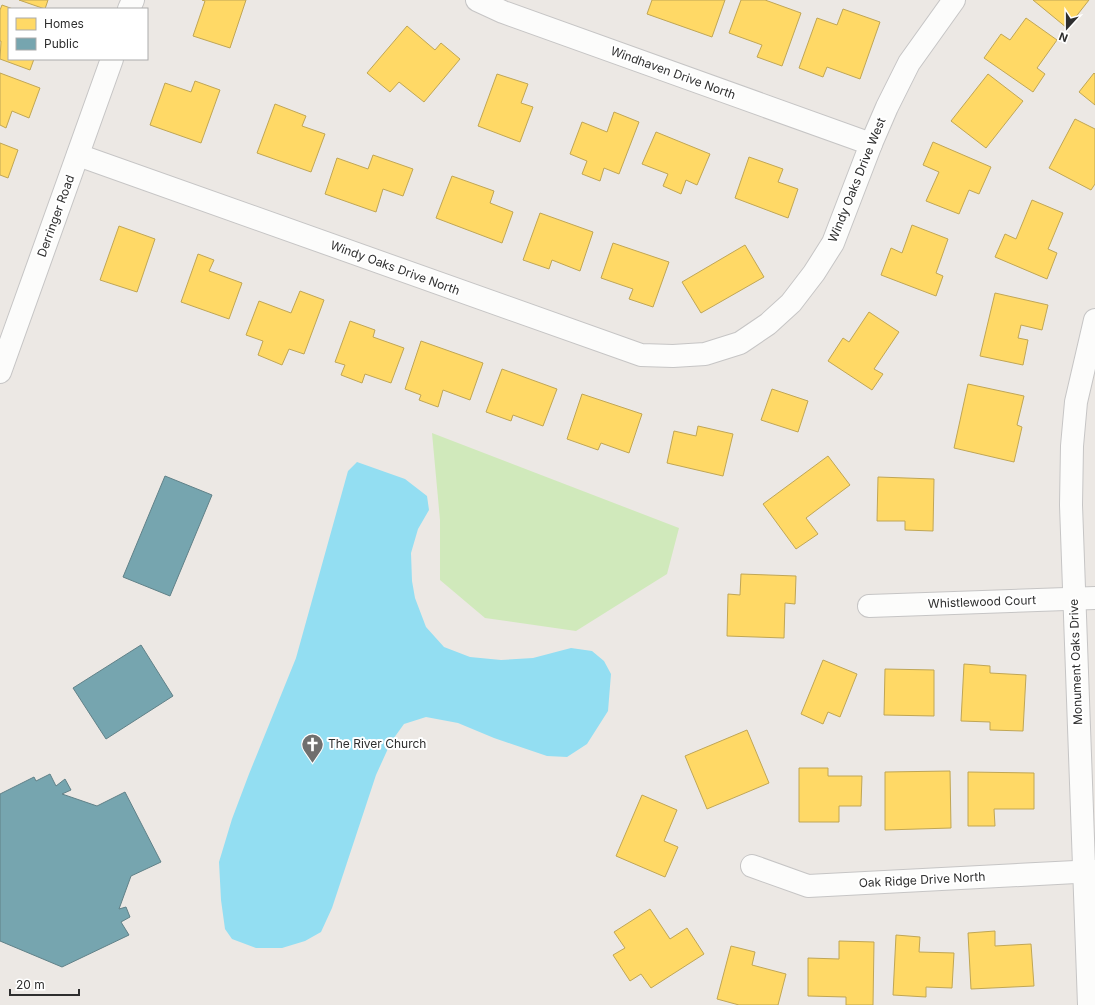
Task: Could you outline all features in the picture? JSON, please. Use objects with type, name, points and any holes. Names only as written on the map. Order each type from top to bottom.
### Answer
[{"type":"street","name":"Windhaven Drive North","points":[[477,0],[504,12],[871,144]]},
{"type":"street","name":"Windy Oaks Drive West","points":[[717,351],[740,343],[768,324],[791,303],[814,273],[833,243],[871,144],[887,107],[909,63],[954,0]]},
{"type":"street","name":"Derringer Road","points":[[0,372],[112,60]]},
{"type":"street","name":"Windy Oaks Drive North","points":[[78,155],[641,355],[673,356],[705,354],[717,351]]},
{"type":"street","name":"Monument Oaks Drive","points":[[1089,1005],[1090,871],[1074,599],[1071,505],[1072,446],[1076,402],[1095,320]]},
{"type":"street","name":"Whistlewood Court","points":[[869,606],[1095,598]]},
{"type":"street","name":"Oak Ridge Drive North","points":[[752,866],[808,886],[1090,871]]},
{"type":"green space","points":[[432,433],[679,528],[667,574],[576,631],[485,618],[440,580],[440,520]]},
{"type":"water","points":[[357,462],[405,479],[427,496],[429,510],[418,529],[411,553],[412,581],[415,598],[426,627],[444,647],[470,657],[501,660],[533,658],[571,648],[592,651],[604,661],[611,674],[608,711],[587,744],[567,757],[547,756],[494,738],[458,723],[426,717],[404,724],[391,742],[376,775],[332,908],[321,932],[305,941],[282,948],[256,948],[232,939],[225,929],[221,900],[219,862],[232,819],[296,658],[348,471]]},
{"type":"building: Homes","points":[[19,0],[48,0],[45,8]]},
{"type":"building: Homes","points":[[202,0],[246,0],[230,48],[193,36],[205,1]]},
{"type":"building: Homes","points":[[652,0],[725,0],[712,37],[647,14]]},
{"type":"building: Homes","points":[[741,0],[765,0],[801,13],[782,66],[757,57],[762,45],[729,33]]},
{"type":"building: Homes","points":[[1033,0],[1089,0],[1067,28]]},
{"type":"building: Homes","points":[[2,5],[10,8],[8,8],[8,60],[34,60],[30,70],[0,59],[0,10]]},
{"type":"building: Homes","points":[[843,9],[880,22],[860,79],[827,67],[823,77],[799,68],[817,18],[837,25]]},
{"type":"building: Homes","points":[[1026,18],[1057,40],[1037,68],[1045,74],[1033,92],[984,58],[1001,34],[1010,40]]},
{"type":"building: Homes","points":[[407,26],[435,50],[441,43],[460,59],[424,102],[399,82],[390,92],[367,73]]},
{"type":"building: Homes","points":[[0,73],[40,88],[29,118],[12,111],[6,128],[0,125]]},
{"type":"building: Homes","points":[[1094,73],[1095,74],[1095,105],[1079,92]]},
{"type":"building: Homes","points":[[497,74],[528,84],[521,103],[533,107],[520,142],[478,126]]},
{"type":"building: Homes","points":[[988,74],[1023,101],[986,148],[951,121]]},
{"type":"building: Homes","points":[[195,81],[220,90],[201,143],[150,125],[165,83],[191,92]]},
{"type":"building: Homes","points":[[275,104],[306,116],[302,126],[325,134],[311,172],[257,153]]},
{"type":"building: Homes","points":[[614,112],[639,122],[619,174],[604,168],[600,181],[582,174],[587,161],[570,154],[582,122],[607,132]]},
{"type":"building: Homes","points":[[1075,119],[1095,129],[1095,184],[1091,190],[1049,168]]},
{"type":"building: Homes","points":[[656,132],[710,154],[697,185],[686,180],[681,194],[663,186],[668,174],[642,164]]},
{"type":"building: Homes","points":[[933,142],[991,167],[979,194],[969,190],[959,214],[926,201],[939,172],[923,165]]},
{"type":"building: Homes","points":[[0,143],[18,150],[8,178],[0,175]]},
{"type":"building: Homes","points":[[373,155],[413,169],[403,196],[383,189],[376,212],[325,194],[337,158],[368,169]]},
{"type":"building: Homes","points":[[749,157],[783,169],[778,182],[798,189],[788,218],[735,198]]},
{"type":"building: Homes","points":[[452,176],[494,191],[490,203],[513,212],[502,243],[436,218]]},
{"type":"building: Homes","points":[[1032,200],[1063,213],[1048,249],[1057,253],[1047,279],[995,257],[1005,234],[1016,239]]},
{"type":"building: Homes","points":[[540,213],[593,232],[580,271],[552,260],[549,269],[523,260]]},
{"type":"building: Homes","points":[[912,225],[948,239],[936,273],[943,276],[936,296],[881,275],[891,248],[902,253]]},
{"type":"building: Homes","points":[[119,226],[155,239],[137,292],[100,280]]},
{"type":"building: Homes","points":[[613,243],[669,262],[653,307],[629,299],[633,289],[601,278]]},
{"type":"building: Homes","points":[[745,245],[764,277],[701,313],[682,282]]},
{"type":"building: Homes","points":[[198,254],[214,260],[209,271],[242,283],[229,319],[181,302]]},
{"type":"building: Homes","points":[[300,291],[324,300],[304,354],[289,349],[282,365],[258,355],[263,341],[246,335],[259,301],[291,313]]},
{"type":"building: Homes","points":[[995,293],[1048,305],[1042,330],[1021,325],[1018,338],[1028,340],[1023,365],[980,356]]},
{"type":"building: Homes","points":[[869,312],[899,332],[874,369],[883,374],[872,390],[828,361],[843,338],[849,342]]},
{"type":"building: Homes","points":[[350,321],[375,330],[373,337],[404,348],[391,383],[365,374],[362,383],[341,375],[345,365],[335,362]]},
{"type":"building: Homes","points":[[421,341],[483,363],[470,400],[443,390],[438,407],[419,400],[421,395],[405,389]]},
{"type":"building: Homes","points":[[502,369],[557,389],[543,426],[513,415],[511,421],[486,412]]},
{"type":"building: Homes","points":[[968,384],[1024,396],[1017,425],[1022,427],[1014,462],[954,448]]},
{"type":"building: Homes","points":[[772,389],[808,401],[798,432],[761,420]]},
{"type":"building: Homes","points":[[582,394],[642,414],[629,453],[601,443],[598,450],[567,439]]},
{"type":"building: Homes","points":[[698,426],[733,434],[723,476],[667,463],[674,431],[696,436]]},
{"type":"building: Homes","points":[[828,456],[850,485],[806,518],[818,534],[796,549],[763,504]]},
{"type":"building: Homes","points":[[878,477],[934,479],[933,531],[905,530],[905,521],[877,521]]},
{"type":"building: Homes","points":[[741,574],[796,576],[795,604],[785,603],[784,638],[727,636],[728,594],[740,595]]},
{"type":"building: Homes","points":[[823,660],[857,674],[840,717],[828,712],[823,724],[801,714]]},
{"type":"building: Homes","points":[[964,664],[990,666],[990,673],[1026,675],[1023,731],[990,730],[990,722],[961,721]]},
{"type":"building: Homes","points":[[885,669],[934,670],[934,716],[884,715]]},
{"type":"building: Homes","points":[[747,730],[769,783],[707,809],[685,756]]},
{"type":"building: Homes","points":[[799,768],[828,768],[828,776],[862,776],[861,806],[839,806],[839,822],[799,822]]},
{"type":"building: Homes","points":[[950,771],[951,828],[885,830],[885,772]]},
{"type":"building: Homes","points":[[968,772],[1034,773],[1034,809],[994,809],[995,826],[968,826]]},
{"type":"building: Homes","points":[[642,795],[677,810],[664,841],[678,847],[665,877],[616,856]]},
{"type":"building: Homes","points":[[650,909],[670,939],[687,928],[704,954],[651,988],[641,974],[630,981],[613,955],[625,948],[614,932]]},
{"type":"building: Homes","points":[[995,931],[995,946],[1031,944],[1034,986],[971,989],[968,933]]},
{"type":"building: Homes","points":[[896,935],[920,937],[919,952],[954,953],[952,988],[926,987],[926,997],[893,995]]},
{"type":"building: Homes","points":[[839,941],[874,942],[873,1005],[846,1005],[846,997],[808,996],[808,958],[839,959]]},
{"type":"building: Homes","points":[[731,946],[755,952],[752,965],[786,974],[778,1005],[739,1005],[717,999]]},
{"type":"building: Public","points":[[165,476],[212,495],[170,596],[123,577]]},
{"type":"building: Public","points":[[141,645],[173,696],[106,739],[73,688]]},
{"type":"building: Public","points":[[50,774],[56,786],[65,779],[71,790],[62,794],[97,806],[125,792],[161,862],[131,876],[119,909],[126,907],[130,917],[121,922],[129,935],[62,967],[0,941],[0,794],[34,777],[36,781]]},
{"type":"place","name":"The River Church","points":[[312,764]]}]
